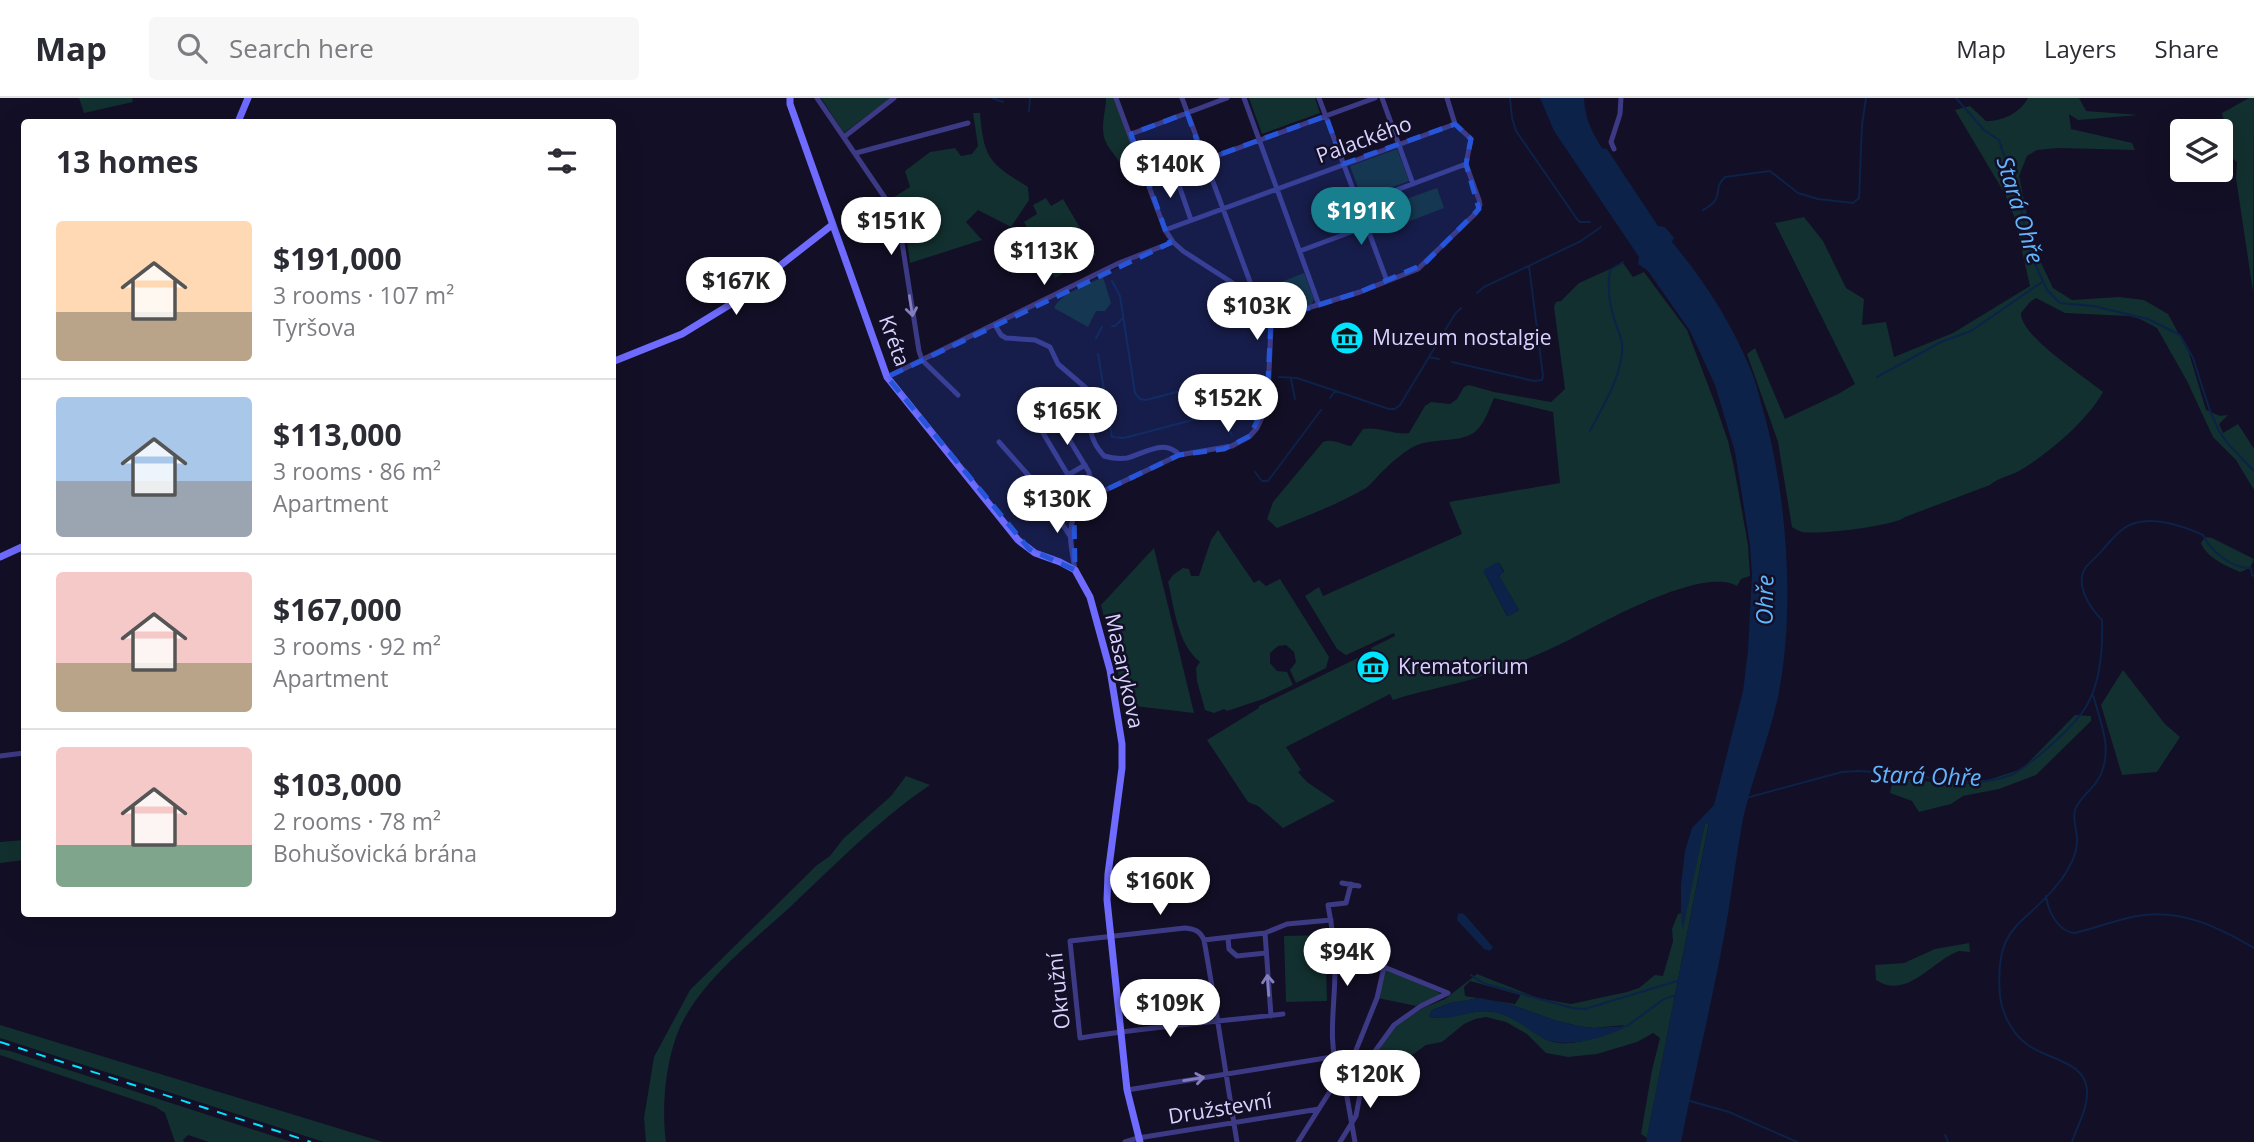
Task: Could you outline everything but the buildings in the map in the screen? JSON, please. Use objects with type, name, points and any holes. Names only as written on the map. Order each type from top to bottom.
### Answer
[{"type":"street","points":[[239,119],[248,98]]},
{"type":"street","name":"Kréta","points":[[790,98],[887,377],[1018,540],[1035,553],[1075,570]]},
{"type":"street","name":"Kréta","points":[[817,98],[898,217],[922,360]]},
{"type":"street","points":[[844,137],[894,98]]},
{"type":"street","points":[[1116,98],[1165,230],[1173,242],[1256,298]]},
{"type":"street","points":[[1075,570],[1070,536],[1074,513],[1081,504],[1178,455],[1224,449],[1241,442],[1250,436],[1262,420],[1268,395],[1271,326],[1256,298],[1182,98]]},
{"type":"street","points":[[1131,134],[1227,98]]},
{"type":"street","points":[[1244,98],[1319,305]]},
{"type":"street","points":[[1319,98],[1387,281]]},
{"type":"street","points":[[1148,181],[1375,98]]},
{"type":"street","points":[[1382,98],[1413,184]]},
{"type":"street","points":[[1269,320],[1418,269],[1476,213],[1479,200],[1466,164],[1471,139],[1455,124],[1447,98]]},
{"type":"street","points":[[1614,149],[1611,142],[1620,114],[1621,98]]},
{"type":"street","points":[[856,153],[968,123]]},
{"type":"street","name":"Palackého","points":[[1165,230],[1455,124]]},
{"type":"street","points":[[1359,204],[1466,164]]},
{"type":"street","points":[[1174,171],[1191,220]]},
{"type":"street","points":[[873,228],[898,217]]},
{"type":"street","points":[[616,360],[682,334],[731,304],[832,225]]},
{"type":"street","points":[[1300,251],[1367,226]]},
{"type":"street","points":[[887,377],[1127,260],[1173,242]]},
{"type":"street","points":[[995,325],[1006,338],[1035,340],[1050,347],[1058,364],[1086,388],[1093,440],[1104,456],[1124,458],[1164,447],[1175,450],[1178,455]]},
{"type":"street","points":[[922,360],[958,395]]},
{"type":"street","points":[[1085,465],[1068,475],[1043,433],[1087,407]]},
{"type":"street","points":[[1059,423],[1089,472],[1093,496]]},
{"type":"street","points":[[999,442],[1037,485],[1070,536]]},
{"type":"street","points":[[0,557],[21,547]]},
{"type":"street","name":"Masarykova","points":[[1075,570],[1090,597],[1110,670],[1122,744],[1121,784],[1108,874],[1110,936]]},
{"type":"street","points":[[0,756],[21,753]]},
{"type":"street","points":[[1342,883],[1359,886]]},
{"type":"street","points":[[1351,884],[1346,903],[1328,905],[1335,970],[1332,1057],[1341,1078],[1353,1123],[1355,1142]]},
{"type":"street","points":[[1204,940],[1265,933],[1287,924],[1331,920]]},
{"type":"street","points":[[1139,1140],[1127,1090],[1110,936],[1185,928],[1194,929],[1204,940],[1237,1142]]},
{"type":"street","points":[[1265,933],[1271,1016]]},
{"type":"street","name":"Okružní","points":[[1110,936],[1070,941],[1080,1038],[1119,1032]]},
{"type":"street","points":[[1228,938],[1229,949],[1237,956],[1266,953]]},
{"type":"street","points":[[1298,1142],[1341,1078],[1377,998],[1384,967],[1448,993],[1421,1006],[1394,1025],[1365,1069],[1353,1123],[1340,1142]]},
{"type":"street","points":[[1119,1032],[1283,1014]]},
{"type":"street","points":[[1127,1090],[1332,1057]]},
{"type":"street","name":"Družstevní","points":[[1125,1142],[1319,1109]]},
{"type":"highlighted area","points":[[1187,113],[1204,160],[1326,116],[1343,164],[1455,124],[1471,139],[1466,164],[1479,209],[1424,264],[1360,292],[1271,320],[1267,400],[1250,436],[1224,449],[1179,455],[1093,496],[1074,513],[1075,570],[1029,549],[887,377],[1170,243],[1131,134]]},
{"type":"green space","points":[[79,98],[132,98],[133,102],[84,113]]},
{"type":"green space","points":[[821,98],[891,98],[844,133]]},
{"type":"green space","points":[[1106,98],[1115,98],[1140,168],[1123,171],[1107,144],[1103,130]]},
{"type":"green space","points":[[1249,98],[1315,98],[1320,113],[1262,134]]},
{"type":"green space","points":[[2028,98],[2079,98],[2086,111],[2139,115],[2078,120],[2069,114],[2071,129],[2132,143],[2135,150],[2058,148],[2037,150],[2027,156],[2019,176],[2034,248],[2053,288],[2072,300],[2119,297],[2144,300],[2168,314],[2189,353],[2206,410],[2220,416],[2228,415],[2219,424],[2223,433],[2238,424],[2254,449],[2254,490],[2236,460],[2213,437],[2187,381],[2157,328],[2129,316],[2065,313],[2036,298],[2021,313],[2023,322],[2041,344],[2103,392],[2066,436],[2019,471],[1898,520],[1839,531],[1811,533],[1792,527],[1778,442],[1747,354],[1755,348],[1785,419],[1855,384],[1775,223],[1804,217],[1823,241],[1846,288],[1864,299],[1862,325],[1886,322],[1894,357],[1953,333],[2030,286],[2014,216],[2005,194],[1955,110],[1970,106],[1986,121],[1992,121],[2016,112]]},
{"type":"green space","points":[[2249,98],[2254,98],[2253,292],[2236,178],[2237,162],[2233,159],[2233,119],[2223,119],[2222,113]]},
{"type":"green space","points":[[973,113],[980,113],[984,141],[991,158],[1005,172],[1028,187],[1029,200],[1011,227],[978,210],[966,222],[982,240],[910,263],[904,219],[894,197],[910,187],[905,171],[930,152],[955,148],[961,156],[972,154],[978,146]]},
{"type":"green space","points":[[1397,149],[1409,181],[1362,198],[1350,166]]},
{"type":"green space","points":[[1437,188],[1444,208],[1405,223],[1398,202]]},
{"type":"green space","points":[[1046,198],[1051,206],[1063,199],[1096,255],[1055,278],[1024,222],[1037,214],[1033,205]]},
{"type":"green space","points":[[1623,263],[1633,277],[1644,272],[1687,330],[1728,441],[1748,545],[1750,576],[1741,579],[1737,586],[1721,582],[1701,583],[1678,589],[1629,609],[1550,649],[1482,676],[1393,700],[1390,694],[1286,747],[1301,770],[1298,772],[1307,782],[1335,801],[1283,828],[1258,806],[1248,802],[1207,740],[1259,706],[1372,651],[1371,648],[1395,636],[1394,633],[1346,655],[1337,649],[1305,596],[1319,587],[1323,596],[1462,534],[1449,502],[1560,483],[1553,412],[1494,398],[1479,428],[1470,435],[1415,446],[1395,460],[1366,488],[1322,510],[1277,528],[1267,519],[1273,502],[1323,442],[1334,441],[1351,446],[1363,429],[1409,433],[1425,406],[1431,402],[1450,404],[1457,399],[1464,387],[1469,385],[1551,402],[1565,389],[1554,307],[1556,302],[1561,301],[1579,283]],"holes":[[[1499,563],[1504,571],[1499,576],[1519,610],[1507,616],[1484,572]]]},
{"type":"green space","points":[[1304,273],[1314,299],[1311,305],[1274,316],[1268,314],[1256,292]]},
{"type":"green space","points":[[1103,277],[1111,303],[1105,311],[1096,311],[1088,327],[1054,308],[1069,293]]},
{"type":"green space","points":[[1218,530],[1254,583],[1259,580],[1266,586],[1280,579],[1329,657],[1326,668],[1296,683],[1290,670],[1296,662],[1294,652],[1286,645],[1278,646],[1270,653],[1270,663],[1277,671],[1287,672],[1293,685],[1263,699],[1214,713],[1205,710],[1197,681],[1196,668],[1200,662],[1182,636],[1168,582],[1183,568],[1189,569],[1191,576],[1199,576],[1211,540]]},
{"type":"green space","points":[[2205,537],[2254,559],[2250,568],[2240,572],[2217,560],[2207,553],[2201,543]]},
{"type":"green space","points":[[1154,548],[1194,713],[1126,705],[1101,605]]},
{"type":"green space","points":[[2123,670],[2165,724],[2180,737],[2157,772],[2122,775],[2101,705]]},
{"type":"green space","points":[[2075,715],[2091,716],[2091,721],[2036,775],[1999,789],[1963,796],[1951,804],[1919,812],[1912,801],[1890,793],[1892,782],[1902,778],[1931,782],[1988,780],[2022,769]]},
{"type":"green space","points":[[906,776],[930,785],[840,859],[704,989],[683,1021],[672,1049],[665,1097],[666,1142],[646,1142],[644,1118],[654,1057],[690,990],[817,865],[830,856],[843,839],[891,796]]},
{"type":"green space","points":[[1709,822],[1647,1138],[1641,1134],[1660,1038],[1653,1033],[1637,1042],[1597,1054],[1568,1057],[1546,1053],[1527,1034],[1506,1022],[1486,1017],[1464,1024],[1442,1042],[1426,1045],[1401,1063],[1390,1089],[1364,1083],[1366,1069],[1395,1027],[1423,1008],[1445,999],[1477,974],[1538,998],[1571,1004],[1627,992],[1639,988],[1655,975],[1663,976],[1673,941],[1672,929],[1678,914],[1681,913],[1681,922],[1705,824]],"holes":[[[1470,981],[1520,995],[1515,1004],[1487,999],[1554,1020],[1593,1028],[1625,1025],[1584,1041],[1562,1043],[1542,1037],[1513,1019],[1494,1012],[1429,1017],[1432,1010],[1479,998],[1465,996],[1464,987]]]},
{"type":"green space","points":[[21,840],[21,860],[0,863],[0,842]]},
{"type":"green space","points":[[1325,935],[1327,1001],[1286,1002],[1284,936]]},
{"type":"green space","points":[[1969,943],[1970,952],[1959,951],[1952,954],[1906,983],[1886,985],[1876,980],[1875,965],[1904,963],[1935,949]]},
{"type":"green space","points":[[1385,970],[1422,983],[1440,993],[1438,997],[1416,1006],[1378,998]]},
{"type":"green space","points":[[0,1025],[383,1142],[324,1142],[0,1038]]},
{"type":"green space","points":[[0,1049],[292,1142],[209,1142],[188,1135],[184,1142],[175,1142],[165,1113],[156,1107],[0,1055]]},
{"type":"water","name":"Ohře","points":[[1540,98],[1584,98],[1589,124],[1602,148],[1607,149],[1658,226],[1665,227],[1674,238],[1672,242],[1706,286],[1725,318],[1743,351],[1756,385],[1770,437],[1783,511],[1787,588],[1784,663],[1770,728],[1743,819],[1723,942],[1681,1142],[1646,1142],[1709,823],[1705,824],[1683,929],[1681,885],[1685,851],[1692,828],[1714,805],[1743,691],[1752,575],[1750,545],[1735,452],[1715,385],[1690,331],[1648,271],[1638,264],[1639,257],[1554,131]]},
{"type":"water","points":[[1498,562],[1504,572],[1499,576],[1519,610],[1508,617],[1484,572],[1484,569]]},
{"type":"water","points":[[1462,913],[1493,947],[1490,951],[1484,949],[1457,920],[1458,914]]},
{"type":"water","points":[[1480,998],[1578,1026],[1627,1026],[1598,1038],[1564,1043],[1545,1039],[1513,1019],[1493,1012],[1445,1018],[1429,1017],[1432,1010],[1451,1003]]},
{"type":"waterway","points":[[992,98],[1003,102]]},
{"type":"waterway","points":[[1029,111],[1030,98]]},
{"type":"waterway","points":[[1510,98],[1516,131],[1577,219],[1580,222],[1590,222]]},
{"type":"waterway","points":[[1703,210],[1715,201],[1725,177],[1770,171],[1798,193],[1818,199],[1853,203],[1859,198],[1862,125],[1866,98]]},
{"type":"waterway","name":"Stará Ohře","points":[[1956,98],[1984,130],[1999,140],[2021,208],[2030,253],[2047,290],[2060,303],[2093,306],[2148,319],[2180,335],[2193,358],[2219,431],[2254,471]]},
{"type":"waterway","points":[[1477,293],[1484,287],[1581,241],[1601,227]]},
{"type":"waterway","points":[[1590,431],[1612,389],[1620,365],[1622,344],[1611,306],[1609,282],[1610,270],[1623,262]]},
{"type":"waterway","points":[[1452,362],[1534,381],[1542,380],[1529,266]]},
{"type":"waterway","points":[[1112,281],[1120,296],[1135,393],[1140,399],[1146,400],[1241,375],[1258,376]]},
{"type":"waterway","points":[[1877,377],[1941,342],[1971,331],[2042,282]]},
{"type":"waterway","points":[[1279,377],[1297,378],[1395,409],[1461,308]]},
{"type":"waterway","points":[[1112,326],[1122,319]]},
{"type":"waterway","points":[[1096,338],[1102,327]]},
{"type":"waterway","points":[[1098,354],[1112,437],[1124,438],[1196,419]]},
{"type":"waterway","points":[[1429,357],[1439,359]]},
{"type":"waterway","points":[[1291,379],[1295,399]]},
{"type":"waterway","points":[[1330,398],[1335,391]]},
{"type":"waterway","points":[[1255,472],[1262,481],[1268,481],[1321,410]]},
{"type":"waterway","points":[[1213,414],[1220,414],[1232,435]]},
{"type":"waterway","name":"Stará Ohře","points":[[1746,798],[1842,772],[1896,773],[1968,783],[2001,778],[2019,770],[2064,733],[2082,713],[2092,695],[2100,664],[2102,620],[2085,595],[2083,574],[2086,567],[2112,539],[2129,525],[2156,521],[2196,532],[2203,535],[2223,558],[2237,566],[2251,568],[2254,576]]},
{"type":"waterway","points":[[2072,1142],[2086,1104],[2085,1081],[2073,1067],[2036,1050],[2018,1036],[2003,1010],[1999,971],[2002,953],[2014,928],[2048,896],[2074,857],[2077,847],[2075,810],[2097,781],[2105,760],[2105,738],[2093,695]]},
{"type":"waterway","points":[[2046,896],[2055,920],[2069,932],[2075,933],[2137,916],[2168,915],[2198,921],[2254,948]]},
{"type":"waterway","points":[[1471,975],[1483,983],[1572,1008],[1585,1009],[1677,981]]},
{"type":"waterway","points":[[1627,1026],[1664,999],[1676,995]]},
{"type":"waterway","points":[[1690,1101],[1729,1112],[1797,1142]]},
{"type":"waterway","points":[[1945,1135],[1948,1142]]},
{"type":"railway","points":[[0,1042],[311,1142]]},
{"type":"place","name":"Muzeum nostalgie","points":[[1347,338]]},
{"type":"place","name":"Krematorium","points":[[1373,667]]}]
